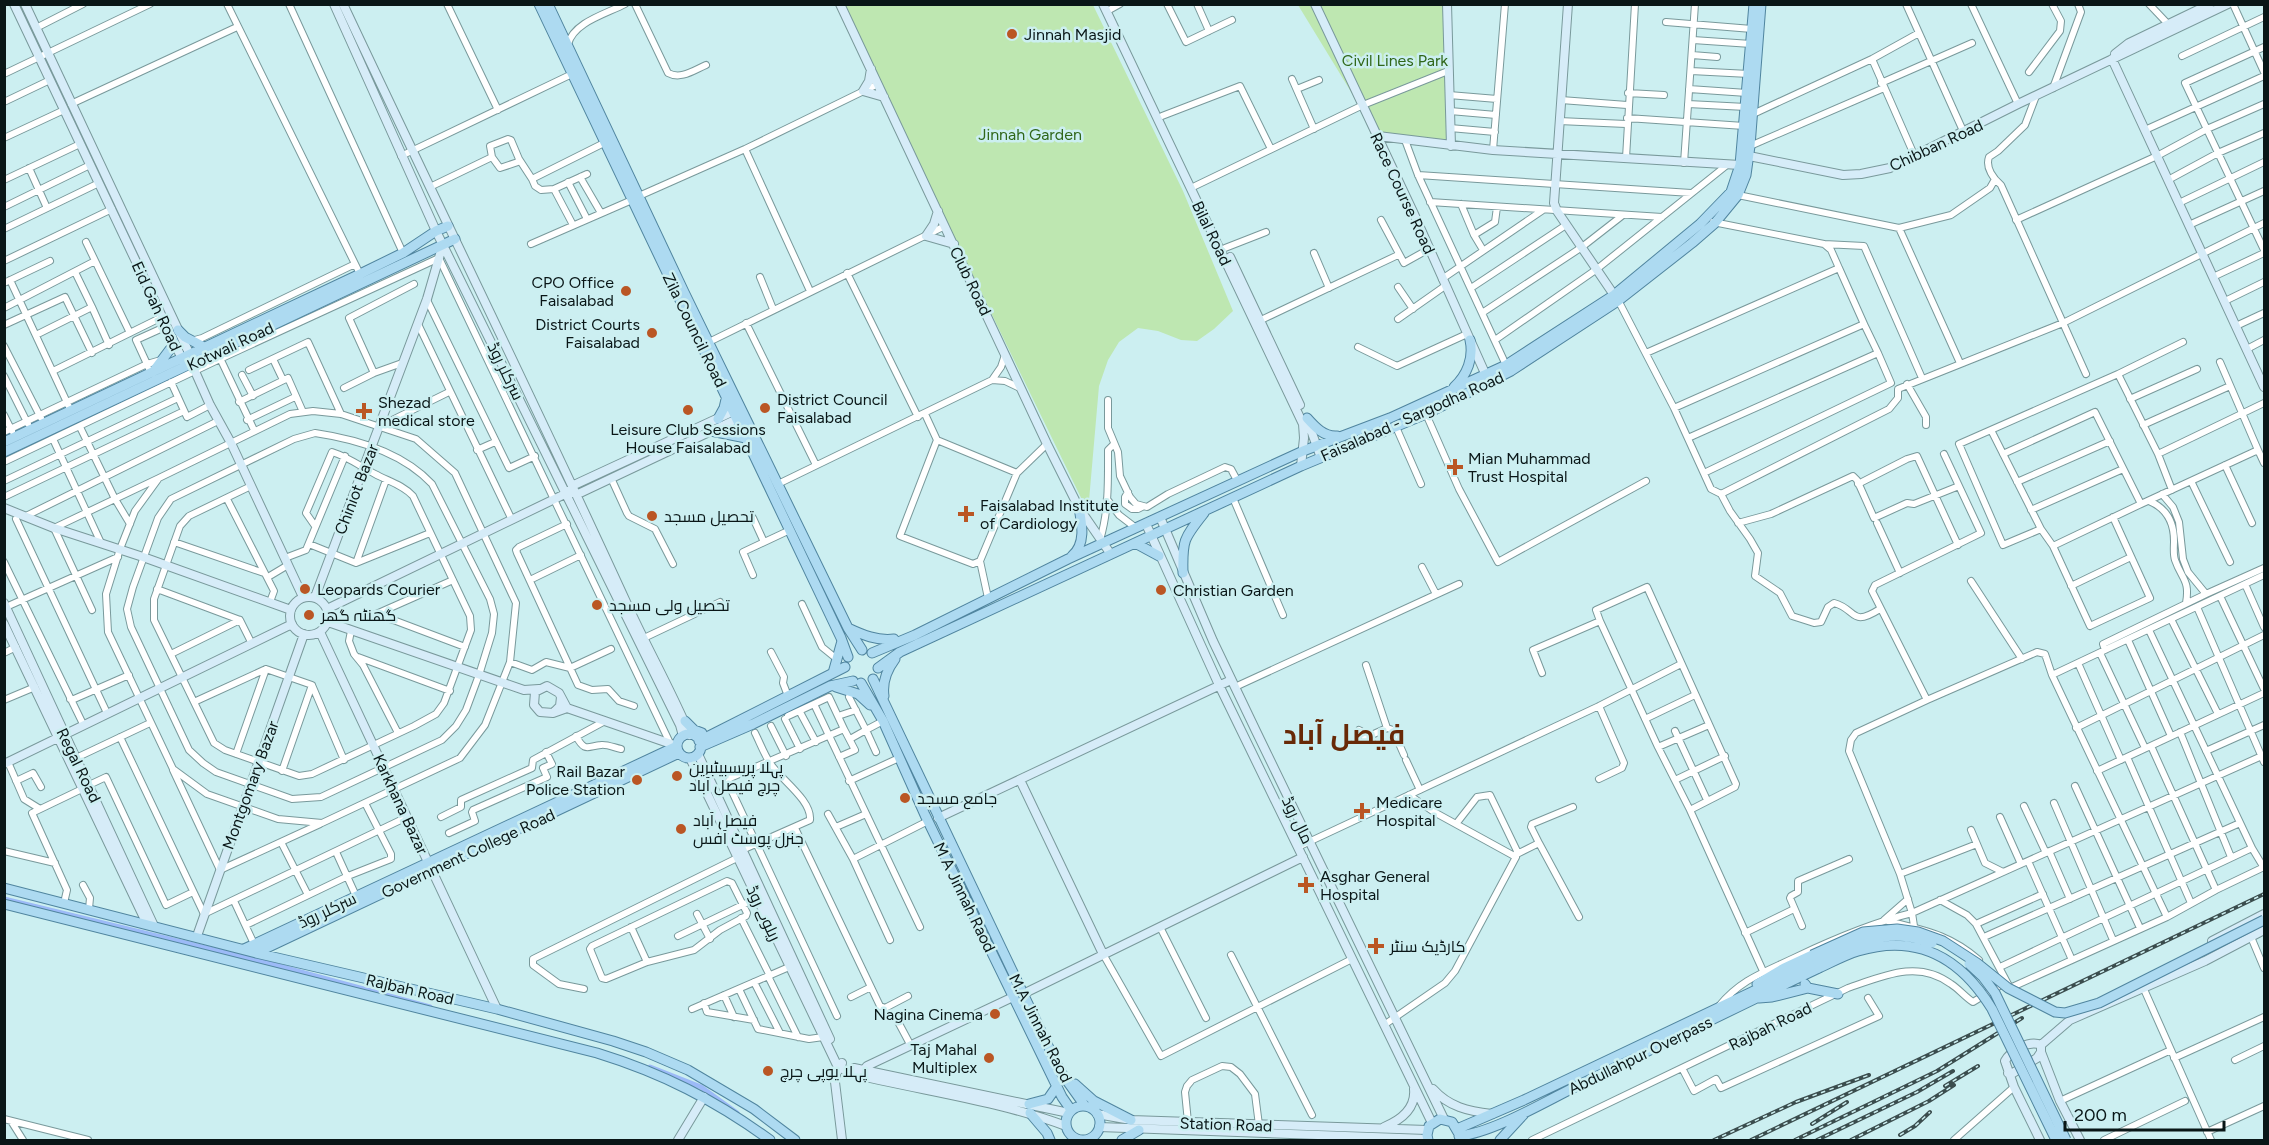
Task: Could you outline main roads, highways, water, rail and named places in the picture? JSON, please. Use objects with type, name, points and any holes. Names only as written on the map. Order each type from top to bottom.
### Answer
[{"type":"main road","name":"Eid Gah Road","points":[[14,4],[43,55],[178,330],[190,364]]},
{"type":"main road","name":"Eid Gah Road","points":[[25,4],[36,28],[50,80],[68,107],[80,144],[173,341],[190,364]]},
{"type":"main road","name":"سرکلر روڈ","points":[[334,4],[436,231],[680,726],[687,735]]},
{"type":"main road","name":"سرکلر روڈ","points":[[343,4],[412,152],[576,489],[684,721],[687,735]]},
{"type":"main road","name":"Zila Council Road","points":[[539,4],[603,136],[604,143],[636,198]]},
{"type":"main road","name":"Zila Council Road","points":[[548,4],[727,395],[740,413],[746,438],[842,641],[844,662]]},
{"type":"main road","name":"Club Road","points":[[840,4],[1047,444],[1079,508],[1110,553]]},
{"type":"main road","name":"Race Course Road","points":[[1315,4],[1378,136],[1487,379]]},
{"type":"main road","points":[[1447,4],[1451,146]]},
{"type":"main road","points":[[1568,4],[1554,203],[1566,225],[1616,298]]},
{"type":"main road","name":"Faisalabad - Sargodha Road","points":[[878,668],[913,639],[988,598],[1101,543],[1317,445],[1450,391],[1511,371],[1616,298],[1715,223],[1738,195],[1746,175],[1750,146],[1748,93],[1754,4]]},
{"type":"main road","name":"Faisalabad - Sargodha Road","points":[[872,653],[913,639],[1135,543],[1301,466],[1426,414],[1487,379],[1616,298],[1704,220],[1731,192],[1740,165],[1744,126],[1749,110],[1761,4]]},
{"type":"main road","name":"Chibban Road","points":[[2112,60],[2115,53],[2129,44],[2210,4]]},
{"type":"main road","name":"Chibban Road","points":[[1749,156],[1843,175],[1890,168],[2228,4]]},
{"type":"main road","name":"Bilal Road","points":[[1108,6],[1261,320],[1307,418],[1321,458]]},
{"type":"main road","name":"Bilal Road","points":[[1108,6],[1303,424],[1301,466]]},
{"type":"main road","points":[[2112,60],[2247,349],[2261,371],[2265,387]]},
{"type":"main road","points":[[871,69],[863,91],[884,97]]},
{"type":"main road","points":[[1378,136],[1493,150],[1740,165]]},
{"type":"main road","points":[[938,211],[934,224],[926,236],[954,244]]},
{"type":"main road","name":"Kotwali Road","points":[[4,452],[190,364],[204,343],[274,315],[360,274],[403,253],[436,231],[448,226]]},
{"type":"main road","name":"Zila Council Road","points":[[651,230],[709,342],[740,413],[778,483],[848,628],[862,650]]},
{"type":"main road","name":"Kotwali Road","points":[[4,442],[10,432],[70,411],[151,374],[219,356],[455,239]]},
{"type":"main road","name":"Chiniot Bazar","points":[[315,597],[427,299],[443,244]]},
{"type":"main road","points":[[178,330],[191,341],[204,343]]},
{"type":"main road","points":[[1450,391],[1462,380],[1469,365],[1472,351],[1468,337]]},
{"type":"main road","points":[[151,374],[171,348],[173,341]]},
{"type":"main road","points":[[190,364],[231,442],[303,597]]},
{"type":"main road","points":[[718,419],[727,395]]},
{"type":"main road","points":[[576,489],[611,478],[711,431],[740,413]]},
{"type":"main road","points":[[328,610],[718,419],[740,413]]},
{"type":"main road","points":[[1307,418],[1316,428],[1331,437],[1346,435]]},
{"type":"main road","points":[[711,431],[746,438]]},
{"type":"main road","points":[[4,508],[54,528],[101,543],[119,553],[143,557],[291,610]]},
{"type":"main road","points":[[1068,559],[1077,552],[1082,539],[1083,529],[1079,508]]},
{"type":"main road","points":[[1183,573],[1183,547],[1186,536],[1205,511]]},
{"type":"main road","name":"مال روڈ","points":[[1160,517],[1233,683],[1444,1119]]},
{"type":"main road","name":"مال روڈ","points":[[1141,526],[1151,535],[1219,685],[1413,1081],[1429,1133]]},
{"type":"main road","points":[[1135,543],[1160,556]]},
{"type":"main road","points":[[303,597],[315,597],[328,610],[328,622],[320,632],[304,634],[292,624],[291,610],[303,597]]},
{"type":"main road","name":"Regal Road","points":[[5,605],[61,735],[150,925]]},
{"type":"main road","points":[[328,622],[351,632],[524,690],[552,687],[567,708]]},
{"type":"main road","name":"Regal Road","points":[[4,624],[35,687],[76,758],[86,787]]},
{"type":"main road","points":[[6,763],[292,624]]},
{"type":"main road","points":[[848,628],[884,641],[913,639]]},
{"type":"main road","name":"Karkhana Bazar","points":[[320,632],[497,1009]]},
{"type":"main road","name":"Montgomary Bazar","points":[[197,936],[304,634]]},
{"type":"main road","points":[[524,690],[540,712],[554,713],[567,708],[675,747],[697,750],[830,686],[873,679],[878,668],[876,657],[862,650],[852,653],[833,673],[713,734],[697,750]]},
{"type":"main road","points":[[883,715],[883,681],[887,669],[900,652]]},
{"type":"main road","points":[[844,662],[849,677],[857,682]]},
{"type":"main road","name":"M A Jinnah Raod","points":[[873,679],[899,758],[928,821],[1018,995],[1070,1112]]},
{"type":"main road","name":"M A Jinnah Raod","points":[[857,682],[883,715],[938,818]]},
{"type":"main road","points":[[938,818],[1219,685],[1233,683]]},
{"type":"main road","points":[[830,686],[858,694],[883,715]]},
{"type":"main road","points":[[534,705],[534,696],[539,689]]},
{"type":"main road","points":[[554,713],[560,706],[561,697]]},
{"type":"main road","points":[[684,721],[694,730],[704,734],[713,734]]},
{"type":"main road","points":[[675,747],[687,735],[697,750]]},
{"type":"main road","name":"Government College Road","points":[[255,948],[278,943],[675,747]]},
{"type":"main road","name":"ریلوے روڈ","points":[[697,750],[757,898],[831,1056],[841,1065]]},
{"type":"main road","points":[[1020,780],[1103,954]]},
{"type":"main road","name":"M.A Jinnah Raod","points":[[938,818],[1018,995],[1060,1071],[1085,1106]]},
{"type":"main road","name":"ریلوے روڈ","points":[[740,854],[841,1065],[835,1082],[842,1140]]},
{"type":"main road","points":[[864,1070],[867,1066],[1303,857]]},
{"type":"main road","name":"سرکلر روڈ","points":[[255,948],[356,896],[430,866]]},
{"type":"main road","name":"Rajbah Road","points":[[4,888],[244,949],[255,948],[346,976],[497,1009],[646,1052],[688,1070],[753,1110],[795,1140]]},
{"type":"main road","name":"Rajbah Road","points":[[4,904],[597,1053],[659,1074],[704,1097],[746,1122],[770,1140]]},
{"type":"main road","points":[[2008,1072],[2013,1072],[2037,1058],[2041,1048],[2057,1030],[2081,1014],[2096,999],[2265,914]]},
{"type":"main road","points":[[1816,961],[1863,932],[1897,929],[1918,932],[1943,941],[1977,963],[2008,988],[2055,1012],[2065,1013],[2099,1003],[2265,920]]},
{"type":"main road","points":[[2081,1014],[2101,1008],[2143,987],[2205,961],[2265,930]]},
{"type":"main road","points":[[1816,961],[1862,940],[1902,936],[1928,941],[1966,961],[1983,977],[1995,993],[2066,1140]]},
{"type":"main road","points":[[278,943],[279,957]]},
{"type":"main road","points":[[1816,961],[1881,946],[1906,946],[1926,950],[1943,957],[1965,972],[1980,989],[1992,1009],[2056,1140]]},
{"type":"main road","name":"Abdullahpur Overpass","points":[[1458,1135],[1471,1135],[1525,1112],[1800,977],[1816,961]]},
{"type":"main road","name":"Abdullahpur Overpass","points":[[1458,1135],[1492,1114],[1816,961]]},
{"type":"main road","points":[[343,989],[346,976]]},
{"type":"main road","points":[[1800,977],[1808,988]]},
{"type":"main road","points":[[1754,998],[1772,997],[1808,988],[1838,994]]},
{"type":"main road","points":[[2040,1140],[2014,1087],[2005,1061],[2009,1055],[2034,1042],[2041,1048],[2060,1101],[2080,1140]]},
{"type":"main road","points":[[841,1065],[1030,1109],[1066,1126]]},
{"type":"main road","points":[[841,1065],[862,1076],[1030,1109],[1070,1112],[1085,1106],[1097,1114],[1099,1127],[1091,1139],[1069,1138],[1066,1126],[1070,1112]]},
{"type":"main road","points":[[1060,1071],[1094,1101],[1131,1120]]},
{"type":"main road","points":[[1425,1079],[1443,1099],[1467,1111],[1492,1114]]},
{"type":"main road","points":[[1378,1130],[1398,1121],[1409,1109],[1415,1098],[1413,1081]]},
{"type":"main road","points":[[1030,1109],[1048,1099],[1057,1086]]},
{"type":"main road","points":[[678,1140],[704,1097]]},
{"type":"main road","points":[[1030,1109],[1050,1140]]},
{"type":"main road","points":[[746,1122],[753,1110]]},
{"type":"main road","points":[[1500,1140],[1525,1112]]},
{"type":"main road","name":"Station Road","points":[[1097,1114],[1131,1120],[1429,1133]]},
{"type":"main road","points":[[1429,1133],[1444,1119],[1452,1122],[1458,1135]]},
{"type":"main road","name":"Station Road","points":[[1099,1127],[1138,1130],[1429,1133]]},
{"type":"main road","points":[[1122,1140],[1138,1130]]},
{"type":"waterway","points":[[4,899],[260,961],[430,1007]]},
{"type":"waterway","points":[[650,1067],[701,1087],[737,1113]]},
{"type":"railway","points":[[1751,1140],[2264,894]]},
{"type":"railway","points":[[1795,1140],[1937,1071],[2022,1018]]},
{"type":"railway","points":[[1945,1086],[1978,1066]]},
{"type":"railway","points":[[1817,1140],[1917,1092],[1953,1071]]},
{"type":"railway","points":[[1714,1140],[1796,1102],[1869,1075]]},
{"type":"railway","points":[[1851,1140],[1929,1101],[1954,1085]]},
{"type":"railway","points":[[1812,1124],[1847,1102]]},
{"type":"railway","points":[[1900,1135],[1915,1126],[1930,1112]]},
{"type":"place","name":"Jinnah Masjid","points":[[1012,34]]},
{"type":"place","name":"CPO Office Faisalabad","points":[[626,291]]},
{"type":"place","name":"District Courts Faisalabad","points":[[652,333]]},
{"type":"place","name":"District Council Faisalabad","points":[[765,408]]},
{"type":"place","name":"Leisure Club Sessions House Faisalabad","points":[[688,410]]},
{"type":"place","name":"Shezad medical store","points":[[364,411]]},
{"type":"place","name":"Mian Muhammad Trust Hospital","points":[[1455,467]]},
{"type":"place","name":"Faisalabad Institute of Cardiology","points":[[966,514]]},
{"type":"place","name":"تحصیل مسجد","points":[[652,516]]},
{"type":"place","name":"Leopards Courier","points":[[305,589]]},
{"type":"place","name":"Christian Garden","points":[[1161,590]]},
{"type":"place","name":"تحصیل ولی مسجد","points":[[597,605]]},
{"type":"place","name":"گھنٹہ گھر","points":[[309,615]]},
{"type":"place","name":"پہلا پریسبیٹیرین چرچ فیصل آباد","points":[[677,776]]},
{"type":"place","name":"Rail Bazar Police Station","points":[[637,780]]},
{"type":"place","name":"جامع مسجد","points":[[905,798]]},
{"type":"place","name":"Medicare Hospital","points":[[1362,811]]},
{"type":"place","name":"فیصل آباد جنرل پوسٹ آفس","points":[[681,829]]},
{"type":"place","name":"Asghar General Hospital","points":[[1306,885]]},
{"type":"place","name":"کارڈیک سنٹر","points":[[1376,946]]},
{"type":"place","name":"Nagina Cinema","points":[[995,1014]]},
{"type":"place","name":"Taj Mahal Multiplex","points":[[989,1058]]},
{"type":"place","name":"پہلا یوپی چرچ","points":[[768,1071]]},
{"type":"district","name":"فیصل آباد","points":[[1344,734]]},
{"type":"park label","name":"Civil Lines Park","points":[[1395,60]]},
{"type":"park label","name":"Jinnah Garden","points":[[1030,134]]}]
